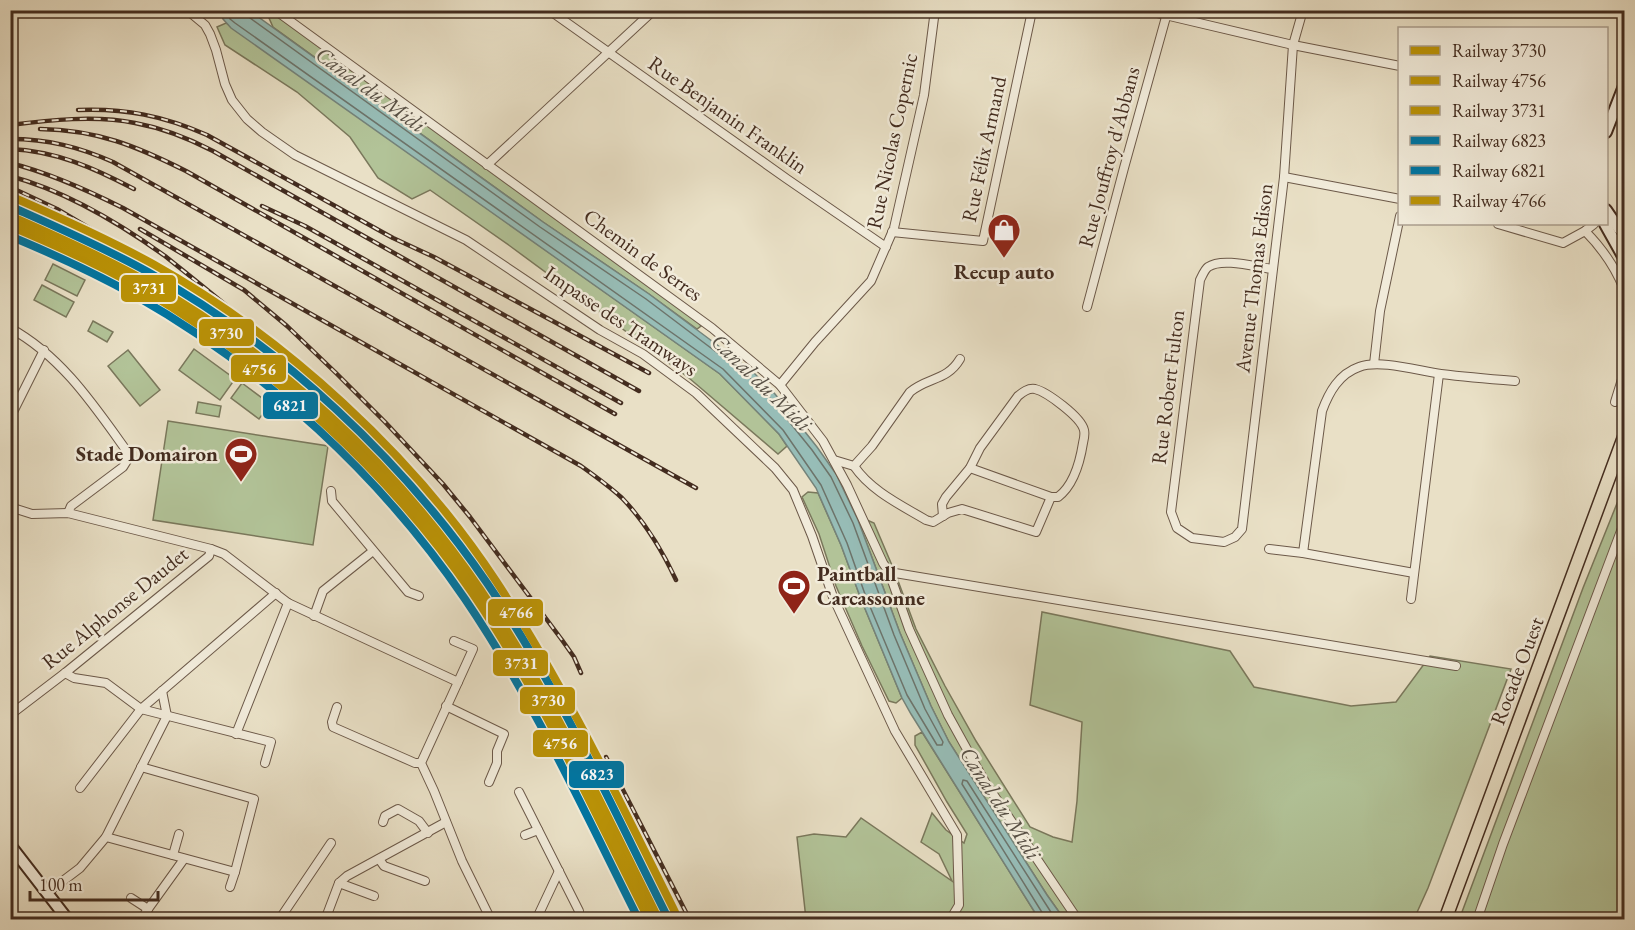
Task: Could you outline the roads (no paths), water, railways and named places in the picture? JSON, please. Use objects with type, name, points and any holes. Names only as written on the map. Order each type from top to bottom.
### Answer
[{"type":"main road","points":[[1608,127],[1624,86]]},
{"type":"main road","points":[[1608,213],[1619,229],[1624,232]]},
{"type":"main road","points":[[1606,225],[1624,258]]},
{"type":"main road","name":"Rocade Ouest","points":[[1445,920],[1624,437]]},
{"type":"main road","points":[[10,845],[68,920]]},
{"type":"street","name":"Impasse des Tramways","points":[[187,10],[205,25],[210,34],[232,100],[247,119],[262,132],[295,154],[466,240],[600,330],[643,354],[696,393],[775,468],[793,490],[833,597],[895,731],[957,835],[959,905],[950,920]]},
{"type":"street","name":"Chemin de Serres","points":[[275,10],[712,328],[780,385],[824,441],[847,485],[889,572],[909,629],[948,715],[985,782],[1078,920]]},
{"type":"street","name":"Rue Benjamin Franklin","points":[[549,10],[886,247]]},
{"type":"street","points":[[487,165],[654,10]]},
{"type":"street","name":"Rue Nicolas Copernic","points":[[780,385],[815,342],[871,281],[886,247],[892,232],[924,95],[934,10]]},
{"type":"street","points":[[1027,10],[1045,10]]},
{"type":"street","points":[[1144,10],[1293,45],[1398,66]]},
{"type":"street","name":"Avenue Thomas Edison","points":[[1224,542],[1235,537],[1242,529],[1245,511],[1284,177],[1293,45],[1303,10]]},
{"type":"street","name":"Rue Félix Armand","points":[[892,232],[983,241],[1032,11]]},
{"type":"street","name":"Rue Jouffroy d'Abbans","points":[[1087,308],[1166,16]]},
{"type":"street","points":[[1284,177],[1398,199]]},
{"type":"street","points":[[1374,364],[1380,311],[1398,225]]},
{"type":"street","points":[[1501,225],[1563,243],[1586,227],[1619,275],[1624,289]]},
{"type":"street","name":"Rue Robert Fulton","points":[[1224,542],[1192,538],[1177,528],[1171,512],[1200,279],[1207,267],[1220,263],[1272,269]]},
{"type":"street","points":[[10,328],[44,350],[68,374],[126,450],[128,459],[123,467],[71,507],[68,513]]},
{"type":"street","points":[[10,418],[44,350]]},
{"type":"street","points":[[854,466],[872,446],[910,392],[917,386],[948,374],[960,359]]},
{"type":"street","points":[[1303,553],[1322,411],[1328,395],[1343,376],[1359,366],[1374,364],[1439,374],[1515,381]]},
{"type":"street","points":[[1615,402],[1624,373]]},
{"type":"street","points":[[1411,599],[1439,374]]},
{"type":"street","points":[[943,516],[942,504],[970,468],[980,448],[1024,390],[1035,389],[1060,403],[1079,420],[1085,431],[1078,467],[1064,493],[1058,497],[970,468]]},
{"type":"street","points":[[834,460],[854,466],[861,477],[888,498],[933,522],[955,510],[962,509],[1036,532],[1051,496]]},
{"type":"street","points":[[332,491],[332,501],[408,592],[419,596]]},
{"type":"street","points":[[10,507],[32,514],[68,513],[224,554],[288,603],[458,682]]},
{"type":"street","points":[[1477,920],[1503,844],[1624,523]]},
{"type":"street","name":"Rue Alphonse Daudet","points":[[10,715],[208,556],[211,549]]},
{"type":"street","points":[[1269,549],[1414,573]]},
{"type":"street","points":[[317,617],[323,591],[373,550]]},
{"type":"street","points":[[889,572],[1456,666]]},
{"type":"street","points":[[80,788],[141,709],[276,593]]},
{"type":"street","points":[[236,734],[288,603]]},
{"type":"street","points":[[454,641],[473,649],[421,764],[490,920]]},
{"type":"street","points":[[65,673],[74,678],[106,682],[141,709],[271,742],[265,763]]},
{"type":"street","points":[[47,892],[80,868],[105,837],[167,716],[162,691]]},
{"type":"street","points":[[447,706],[504,734],[497,751],[497,763],[489,782]]},
{"type":"street","points":[[337,707],[332,722],[333,727],[421,764]]},
{"type":"street","points":[[141,767],[254,799],[231,887]]},
{"type":"street","points":[[519,792],[579,911]]},
{"type":"street","points":[[383,822],[385,816],[398,809],[419,821],[428,833]]},
{"type":"street","points":[[325,920],[339,883],[347,876],[446,822]]},
{"type":"street","points":[[525,835],[538,830]]},
{"type":"street","points":[[174,855],[180,834]]},
{"type":"street","points":[[105,837],[235,872]]},
{"type":"street","points":[[279,920],[331,843]]},
{"type":"street","points":[[141,920],[184,859]]},
{"type":"street","points":[[379,859],[384,866],[426,881]]},
{"type":"street","points":[[536,920],[559,871]]},
{"type":"street","points":[[339,883],[374,897]]},
{"type":"street","points":[[131,898],[148,909]]},
{"type":"water","name":"Canal du Midi","points":[[220,11],[250,11],[543,222],[649,294],[752,371],[775,394],[836,474],[858,520],[900,633],[949,742],[1064,919],[1039,919],[911,714],[902,698],[816,488],[779,434],[720,374],[231,28],[223,19]]},
{"type":"railway","points":[[78,110],[112,110],[160,118],[207,135],[393,238],[434,257],[649,373]]},
{"type":"railway","points":[[10,125],[56,120],[104,119],[145,125],[184,138],[213,151],[639,391]]},
{"type":"railway","points":[[40,129],[80,132],[116,141],[186,171],[615,414]]},
{"type":"railway","points":[[10,139],[37,140],[63,145],[113,162],[696,488]]},
{"type":"railway","points":[[10,149],[59,157],[104,174],[134,189]]},
{"type":"railway","points":[[10,163],[68,182],[123,208],[581,466],[612,489],[630,507],[652,537],[676,580]]},
{"type":"railway","points":[[10,176],[72,199],[165,256],[318,383],[391,452],[425,488],[477,553],[532,637],[595,754],[679,920]]},
{"type":"railway","points":[[10,187],[57,209],[101,235]]},
{"type":"railway","points":[[262,206],[305,226],[621,403]]},
{"type":"railway","points":[[140,229],[244,290],[287,326],[385,422],[443,484],[470,517],[562,640],[574,657],[581,673]]},
{"type":"railway","points":[[606,757],[690,920]]},
{"type":"rail line","name":"4766","points":[[17,199],[120,247],[202,293],[297,363],[386,445],[463,534],[521,621],[568,702],[675,912]]},
{"type":"rail line","name":"6823","points":[[14,208],[82,238],[148,272],[197,301],[245,334],[291,370],[377,449],[453,537],[513,622],[560,704],[667,916]]},
{"type":"rail line","name":"3730","points":[[10,216],[111,263],[193,310],[240,342],[286,378],[371,456],[447,543],[480,589],[530,668],[575,751],[659,920]]},
{"type":"rail line","name":"3731","points":[[10,221],[117,271],[165,297],[202,321],[285,384],[352,445],[384,478],[442,546],[507,639],[550,716],[654,920]]},
{"type":"rail line","name":"4756","points":[[10,226],[126,280],[190,319],[281,386],[365,463],[403,504],[473,594],[522,672],[649,920]]},
{"type":"rail line","name":"6821","points":[[10,236],[105,279],[136,296],[184,325],[230,357],[318,429],[396,510],[432,554],[490,637],[557,756],[639,920]]},
{"type":"place","name":"Recup auto","points":[[1004,259]]},
{"type":"place","name":"Stade Domairon","points":[[241,483]]},
{"type":"place","name":"Paintball Carcassonne","points":[[794,615]]}]
